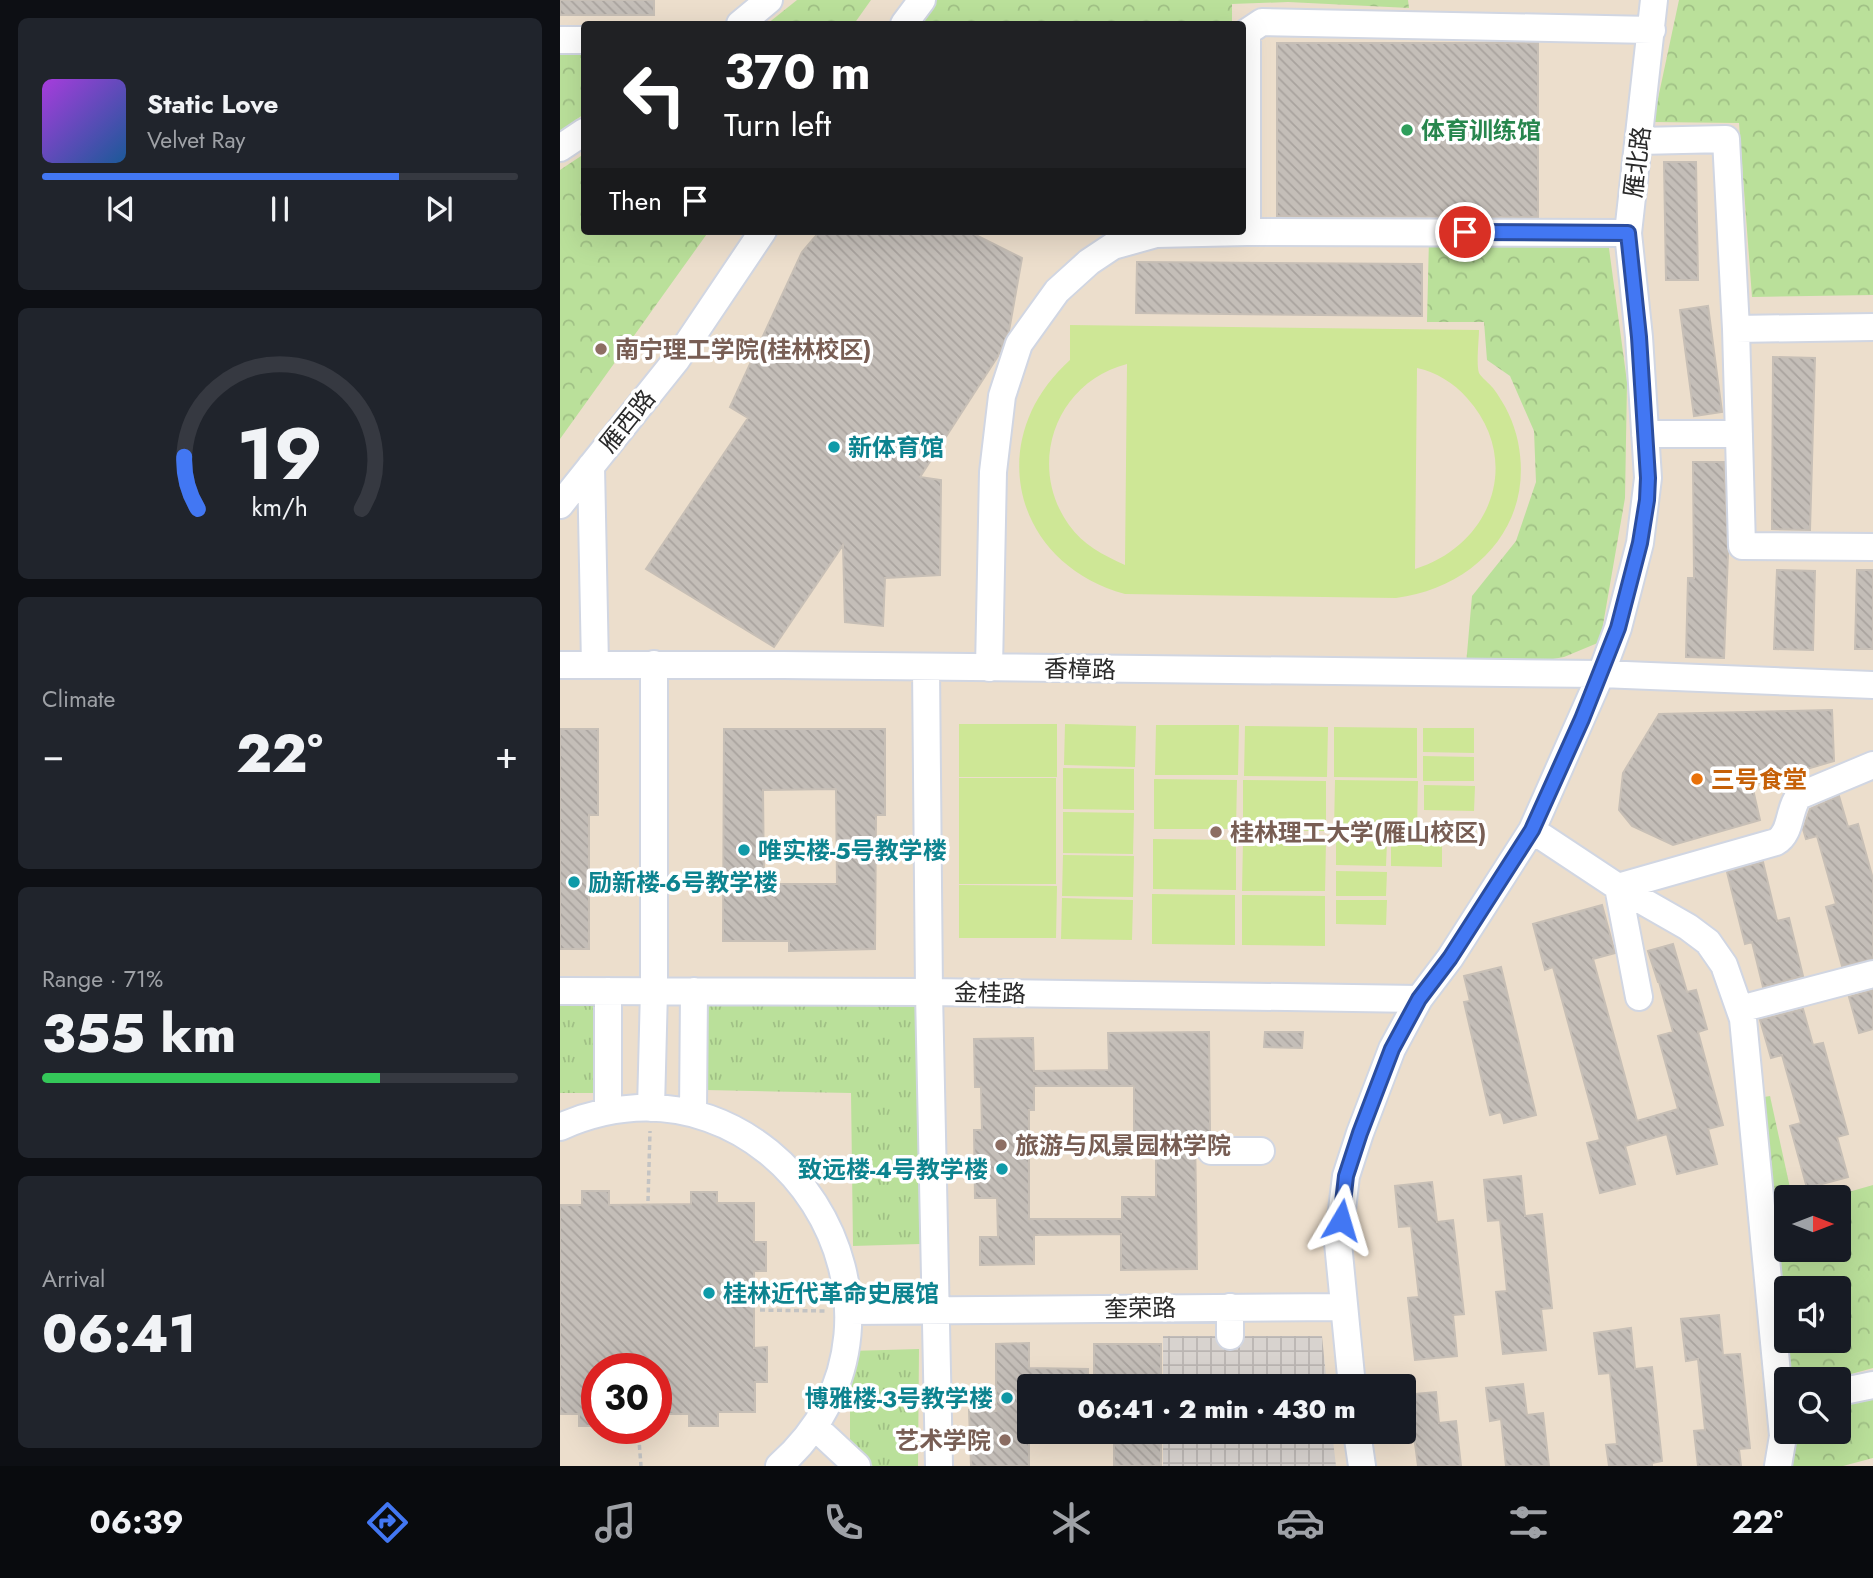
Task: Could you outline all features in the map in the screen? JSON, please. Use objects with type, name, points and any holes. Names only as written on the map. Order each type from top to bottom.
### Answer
[{"type":"street","points":[[744,21],[769,0]]},
{"type":"street","points":[[906,21],[922,0]]},
{"type":"street","name":"雁北路","points":[[1351,1374],[1338,1243],[1346,1176],[1360,1133],[1392,1049],[1419,999],[1450,958],[1532,830],[1601,674],[1618,628],[1644,523],[1648,478],[1639,337],[1628,233],[1654,0]]},
{"type":"street","points":[[1628,233],[1247,232],[1247,32],[1262,22],[1328,11],[1652,30]]},
{"type":"street","points":[[560,40],[581,40]]},
{"type":"street","points":[[560,148],[581,134]]},
{"type":"street","points":[[1639,141],[1726,139],[1736,329],[1742,546],[1873,547]]},
{"type":"street","name":"雁西路","points":[[560,505],[677,359],[760,235]]},
{"type":"street","points":[[989,667],[993,472],[1002,396],[1019,344],[1057,291],[1088,262],[1107,239],[1146,235]]},
{"type":"street","points":[[1736,329],[1873,327]]},
{"type":"street","points":[[1645,434],[1739,433]]},
{"type":"street","points":[[591,466],[595,665]]},
{"type":"street","points":[[651,1108],[654,664]]},
{"type":"street","name":"香樟路","points":[[560,665],[1601,674],[1873,685]]},
{"type":"street","points":[[926,667],[929,992],[939,1466]]},
{"type":"street","points":[[1618,887],[1776,842],[1786,832],[1799,796],[1873,765]]},
{"type":"street","points":[[1532,830],[1618,887],[1688,927],[1708,942],[1724,965],[1743,1018],[1780,1367]]},
{"type":"street","points":[[1618,887],[1639,997]]},
{"type":"street","points":[[1740,1009],[1873,974]]},
{"type":"street","name":"金桂路","points":[[560,991],[929,992],[1419,999]]},
{"type":"street","points":[[608,991],[608,1111]]},
{"type":"street","points":[[693,1113],[694,991]]},
{"type":"street","points":[[560,1128],[608,1111],[651,1108],[693,1113],[754,1141],[781,1161],[804,1186],[836,1245],[848,1311],[838,1377],[815,1427],[779,1466]]},
{"type":"street","points":[[1211,1151],[1261,1151]]},
{"type":"street","points":[[1230,1307],[1230,1336]]},
{"type":"street","name":"奎荣路","points":[[848,1311],[1344,1307]]},
{"type":"street","points":[[1851,1390],[1873,1385]]},
{"type":"street","points":[[815,1427],[858,1466]]},
{"type":"street","points":[[1359,1444],[1363,1466]]},
{"type":"street","points":[[1778,1466],[1782,1444]]},
{"type":"path","points":[[648,1201],[651,1108]]},
{"type":"path","points":[[760,1310],[848,1311]]},
{"type":"path","points":[[639,1444],[641,1466]]},
{"type":"shaded area","name":"桂林理工大学(雁山校区)","points":[[560,0],[1873,0],[1873,1466],[560,1466]]},
{"type":"shaded area","points":[[1163,1336],[1322,1336],[1326,1374],[1163,1374]]},
{"type":"shaded area","points":[[1163,1444],[1333,1444],[1336,1466],[1163,1466]]},
{"type":"green space","points":[[797,0],[871,0],[856,21],[771,21]]},
{"type":"green space","points":[[935,0],[1408,0],[1409,8],[1288,2],[1232,4],[1232,21],[919,21]]},
{"type":"green space","points":[[1679,0],[1873,0],[1873,295],[1752,297],[1739,123],[1653,122]]},
{"type":"green space","points":[[560,47],[581,47],[581,116],[560,131]]},
{"type":"green space","points":[[581,156],[581,235],[706,235],[560,439],[560,170]]},
{"type":"green space","points":[[1429,238],[1608,241],[1627,382],[1625,498],[1600,642],[1564,657],[1514,666],[1466,665],[1472,596],[1516,541],[1536,482],[1534,431],[1510,376],[1487,360],[1484,322],[1427,322]]},
{"type":"green space","points":[[1070,325],[1479,330],[1479,373],[1505,407],[1518,442],[1521,472],[1517,500],[1508,525],[1493,547],[1474,566],[1451,581],[1425,592],[1396,598],[1125,594],[1087,578],[1056,555],[1035,527],[1022,495],[1019,460],[1026,425],[1043,391],[1070,360]],"holes":[[[1127,364],[1125,564],[1125,565],[1087,544],[1069,525],[1056,502],[1050,477],[1050,452],[1055,429],[1066,407],[1082,388],[1102,374]],[[1417,368],[1444,379],[1467,398],[1484,422],[1493,448],[1495,473],[1491,498],[1480,521],[1463,541],[1442,557],[1415,569]]]},
{"type":"green space","points":[[959,724],[1057,724],[1057,777],[959,777]]},
{"type":"green space","points":[[1065,724],[1136,726],[1135,767],[1064,765]]},
{"type":"green space","points":[[1156,725],[1239,725],[1238,775],[1155,775]]},
{"type":"green space","points":[[1245,726],[1328,727],[1327,777],[1244,776]]},
{"type":"green space","points":[[1334,727],[1417,728],[1417,778],[1334,777]]},
{"type":"green space","points":[[1423,728],[1474,728],[1474,753],[1423,752]]},
{"type":"green space","points":[[1423,756],[1474,757],[1474,781],[1423,781]]},
{"type":"green space","points":[[1063,768],[1134,769],[1134,810],[1063,809]]},
{"type":"green space","points":[[959,778],[1056,778],[1056,884],[959,884]]},
{"type":"green space","points":[[1154,779],[1237,780],[1236,829],[1154,829]]},
{"type":"green space","points":[[1243,780],[1326,781],[1326,831],[1243,830]]},
{"type":"green space","points":[[1335,780],[1418,781],[1417,831],[1334,830]]},
{"type":"green space","points":[[1424,785],[1475,786],[1474,811],[1424,810]]},
{"type":"green space","points":[[1063,812],[1134,813],[1133,854],[1063,853]]},
{"type":"green space","points":[[1153,839],[1236,840],[1236,890],[1153,889]]},
{"type":"green space","points":[[1243,841],[1326,842],[1325,891],[1242,891]]},
{"type":"green space","points":[[1336,841],[1387,842],[1386,866],[1336,865]]},
{"type":"green space","points":[[1391,841],[1442,842],[1442,867],[1391,866]]},
{"type":"green space","points":[[1063,855],[1134,856],[1133,897],[1062,896]]},
{"type":"green space","points":[[1336,871],[1387,872],[1386,896],[1336,896]]},
{"type":"green space","points":[[959,885],[1057,886],[1056,938],[959,938]]},
{"type":"green space","points":[[1152,894],[1235,895],[1235,945],[1152,944]]},
{"type":"green space","points":[[1242,895],[1325,896],[1325,946],[1242,945]]},
{"type":"green space","points":[[1062,898],[1133,900],[1132,940],[1061,939]]},
{"type":"green space","points":[[1336,900],[1387,900],[1386,925],[1336,924]]},
{"type":"green space","points":[[596,997],[597,1093],[560,1093],[560,998]]},
{"type":"green space","points":[[706,997],[916,1000],[920,1244],[853,1246],[851,1093],[705,1090]]},
{"type":"green space","points":[[1770,1096],[1789,1185],[1774,1185],[1774,1253],[1758,1098]]},
{"type":"green space","points":[[1873,1185],[1873,1368],[1851,1374],[1851,1367],[1786,1367],[1784,1353],[1851,1353],[1851,1276],[1776,1276],[1775,1262],[1852,1262],[1852,1191]]},
{"type":"green space","points":[[919,1349],[918,1466],[873,1466],[850,1451],[850,1351]]},
{"type":"green space","points":[[1873,1391],[1873,1458],[1843,1466],[1787,1466],[1788,1444],[1851,1444],[1851,1396]]},
{"type":"building","points":[[560,0],[654,0],[654,15],[560,15]]},
{"type":"building","name":"体育训练馆","points":[[1277,43],[1538,43],[1538,217],[1277,216]]},
{"type":"building","points":[[1664,162],[1696,162],[1698,280],[1666,280]]},
{"type":"building","name":"新体育馆","points":[[817,235],[976,235],[1022,258],[1009,331],[998,356],[920,477],[941,480],[940,575],[885,578],[883,626],[845,622],[843,545],[774,647],[646,569],[748,418],[730,407],[802,252]]},
{"type":"building","points":[[1137,262],[1422,264],[1422,316],[1136,313]]},
{"type":"building","points":[[1708,306],[1722,412],[1694,416],[1680,310]]},
{"type":"building","points":[[1773,357],[1815,358],[1810,530],[1772,529]]},
{"type":"building","points":[[1693,462],[1724,462],[1728,553],[1724,658],[1686,657],[1688,578],[1694,578]]},
{"type":"building","points":[[1777,570],[1815,571],[1813,650],[1774,649]]},
{"type":"building","points":[[1857,570],[1873,570],[1873,649],[1855,649]]},
{"type":"building","name":"三号食堂","points":[[1832,710],[1834,761],[1752,785],[1760,820],[1673,845],[1632,826],[1619,810],[1623,773],[1659,714]]},
{"type":"building","name":"励新楼-6号教学楼","points":[[560,729],[598,729],[598,815],[589,815],[589,949],[560,949]]},
{"type":"building","name":"唯实楼-5号教学楼","points":[[724,729],[885,729],[885,815],[876,815],[875,949],[789,951],[789,941],[723,941]],"holes":[[[836,789],[837,884],[764,884],[763,790]]]},
{"type":"building","points":[[1839,796],[1848,827],[1858,824],[1873,879],[1873,959],[1842,966],[1826,907],[1836,904],[1817,836],[1806,839],[1803,829],[1810,809]]},
{"type":"building","points":[[1763,862],[1777,921],[1789,918],[1803,976],[1763,987],[1752,942],[1745,944],[1727,872]]},
{"type":"building","points":[[1602,905],[1615,953],[1593,959],[1637,1121],[1678,1109],[1658,1036],[1673,1032],[1648,951],[1673,944],[1687,992],[1696,990],[1707,1029],[1698,1032],[1723,1125],[1708,1129],[1717,1164],[1677,1174],[1667,1134],[1625,1146],[1635,1184],[1600,1193],[1587,1143],[1600,1140],[1553,967],[1545,970],[1533,924]]},
{"type":"building","points":[[1501,967],[1536,1115],[1504,1123],[1501,1112],[1490,1115],[1464,1002],[1470,1001],[1464,976]]},
{"type":"building","points":[[1873,990],[1873,1029],[1859,1033],[1849,997]]},
{"type":"building","points":[[1803,1009],[1813,1045],[1823,1043],[1848,1134],[1837,1137],[1848,1177],[1818,1185],[1806,1185],[1790,1126],[1801,1123],[1782,1055],[1771,1058],[1760,1020]]},
{"type":"building","name":"致远楼-4号教学楼","points":[[1209,1032],[1210,1132],[1195,1132],[1197,1269],[1121,1270],[1121,1234],[1034,1235],[1034,1264],[980,1265],[980,1237],[998,1237],[997,1198],[975,1198],[974,1130],[982,1130],[981,1087],[975,1087],[974,1039],[1033,1038],[1034,1071],[1109,1070],[1108,1033]],"holes":[[[1034,1086],[1134,1086],[1134,1142],[1156,1142],[1156,1197],[1122,1197],[1122,1219],[1029,1219],[1029,1110],[1034,1110]]]},
{"type":"building","points":[[1265,1032],[1303,1032],[1302,1048],[1264,1047]]},
{"type":"building","points":[[1521,1176],[1525,1216],[1542,1214],[1552,1308],[1541,1309],[1546,1350],[1503,1354],[1496,1292],[1507,1291],[1500,1220],[1488,1221],[1484,1180]]},
{"type":"building","points":[[1432,1182],[1437,1222],[1453,1220],[1464,1314],[1453,1315],[1457,1356],[1415,1360],[1408,1298],[1419,1297],[1411,1226],[1399,1227],[1395,1186]]},
{"type":"building","points":[[582,1191],[609,1191],[609,1205],[691,1204],[691,1192],[717,1192],[717,1203],[754,1203],[754,1242],[766,1242],[766,1271],[754,1271],[754,1348],[767,1347],[767,1382],[755,1382],[755,1412],[718,1412],[718,1426],[689,1426],[689,1414],[672,1414],[672,1353],[581,1353],[581,1426],[579,1414],[560,1414],[560,1205],[582,1205]]},
{"type":"building","points":[[1719,1315],[1723,1355],[1740,1354],[1750,1448],[1739,1449],[1741,1466],[1698,1466],[1694,1431],[1705,1430],[1698,1359],[1686,1361],[1681,1319]]},
{"type":"building","points":[[1631,1328],[1635,1369],[1652,1367],[1662,1461],[1652,1463],[1652,1466],[1609,1466],[1606,1445],[1617,1444],[1610,1373],[1599,1374],[1594,1333]]},
{"type":"building","points":[[1029,1343],[1029,1368],[1088,1369],[1088,1374],[1017,1374],[1017,1444],[1029,1444],[1029,1466],[971,1466],[969,1410],[996,1411],[996,1344]]},
{"type":"building","points":[[1094,1344],[1161,1344],[1161,1374],[1094,1374]]},
{"type":"building","points":[[1523,1384],[1527,1415],[1543,1413],[1549,1466],[1506,1466],[1501,1419],[1490,1421],[1486,1388]]},
{"type":"building","points":[[1436,1392],[1439,1423],[1456,1421],[1461,1466],[1418,1466],[1415,1444],[1416,1394]]},
{"type":"building","points":[[1114,1444],[1161,1444],[1161,1466],[1114,1466]]},
{"type":"place","name":"体育训练馆","points":[[1407,130]]},
{"type":"place","name":"南宁理工学院(桂林校区)","points":[[601,349]]},
{"type":"place","name":"新体育馆","points":[[834,447]]},
{"type":"place","name":"三号食堂","points":[[1697,779]]},
{"type":"place","name":"桂林理工大学(雁山校区)","points":[[1216,832]]},
{"type":"place","name":"唯实楼-5号教学楼","points":[[744,850]]},
{"type":"place","name":"励新楼-6号教学楼","points":[[574,882]]},
{"type":"place","name":"旅游与风景园林学院","points":[[1001,1145]]},
{"type":"place","name":"致远楼-4号教学楼","points":[[1002,1169]]},
{"type":"place","name":"桂林近代革命史展馆","points":[[709,1293]]},
{"type":"place","name":"博雅楼-3号教学楼","points":[[1007,1398]]},
{"type":"place","name":"艺术学院","points":[[1005,1440]]},
{"type":"route","points":[[1341,1220],[1346,1176],[1392,1049],[1419,999],[1450,958],[1532,830],[1563,764],[1618,628],[1633,573],[1647,500],[1639,337],[1628,233],[1465,232]]}]
